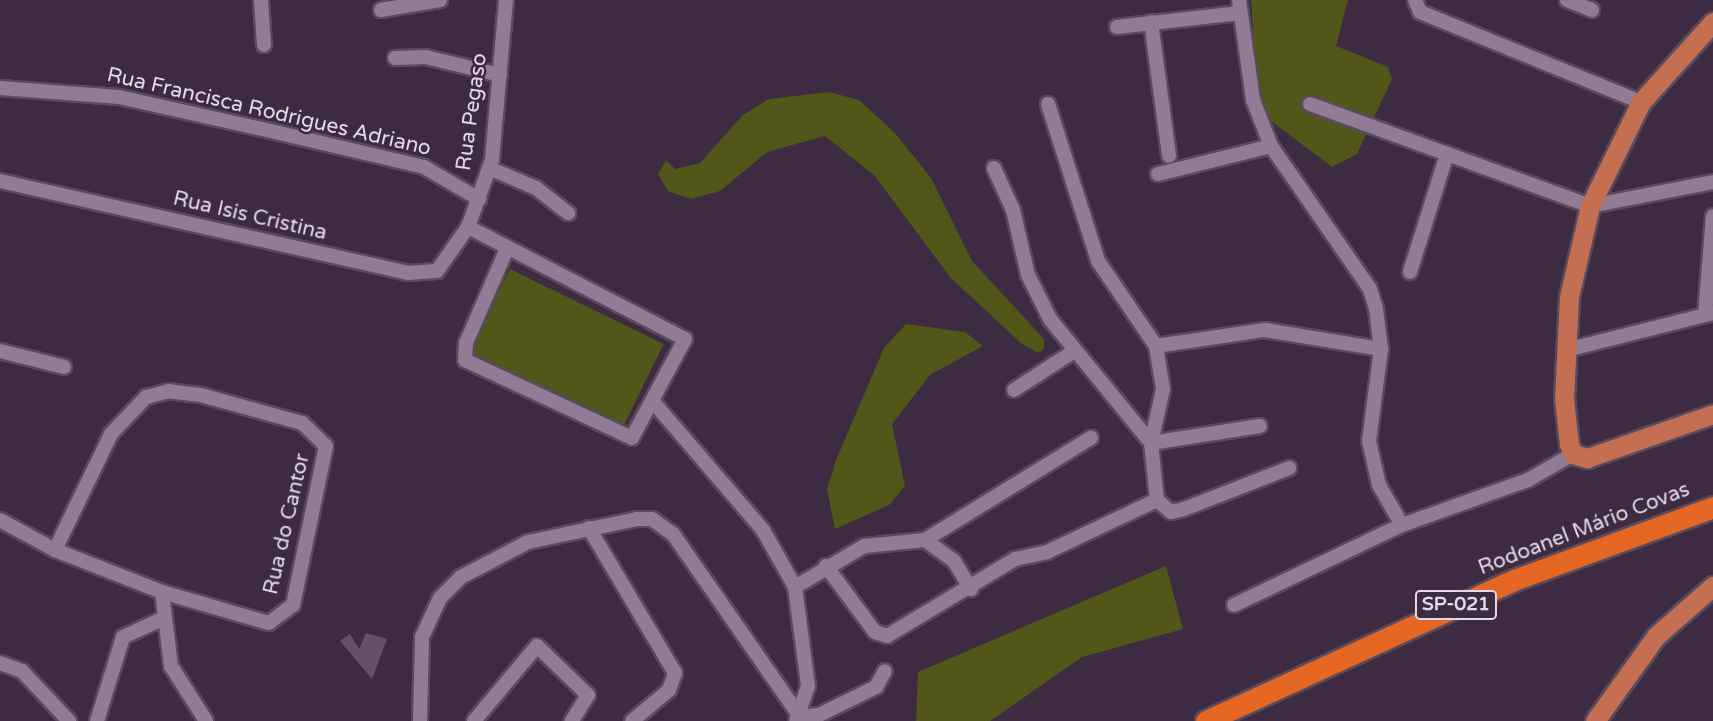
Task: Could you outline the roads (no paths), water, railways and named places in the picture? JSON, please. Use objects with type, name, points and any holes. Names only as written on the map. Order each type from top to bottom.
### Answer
[{"type":"highway","name":"Rodoanel Mário Covas","points":[[1206,721],[1502,586],[1713,507]]},
{"type":"main road","points":[[1713,22],[1642,102],[1590,206],[1569,296],[1564,409],[1573,454],[1599,454],[1713,414]]},
{"type":"main road","points":[[1595,721],[1656,636],[1713,586]]},
{"type":"street","points":[[261,0],[264,45]]},
{"type":"street","points":[[381,10],[439,0]]},
{"type":"street","name":"Rua Pegaso","points":[[468,227],[489,168],[506,0]]},
{"type":"street","points":[[1415,0],[1419,12],[1642,102]]},
{"type":"street","points":[[1567,0],[1592,10]]},
{"type":"street","points":[[1117,27],[1239,7],[1253,100],[1271,146],[1370,289],[1381,349],[1370,441],[1379,485],[1402,525]]},
{"type":"street","points":[[1151,22],[1169,156]]},
{"type":"street","points":[[395,58],[426,57],[500,75]]},
{"type":"street","name":"Rua Francisca Rodrigues Adriano","points":[[0,88],[120,97],[258,128],[424,167],[479,199]]},
{"type":"street","points":[[1048,104],[1098,261],[1156,346],[1163,389],[1151,443],[1157,500],[1171,512],[1184,509],[1289,468]]},
{"type":"street","points":[[1310,104],[1590,206],[1713,181]]},
{"type":"street","points":[[1158,174],[1271,146]]},
{"type":"street","points":[[1410,272],[1447,154]]},
{"type":"street","points":[[489,168],[543,192],[568,213]]},
{"type":"street","points":[[994,168],[1013,210],[1028,275],[1074,351],[1151,443]]},
{"type":"street","name":"Rua Isis Cristina","points":[[0,181],[408,273],[437,271],[468,227]]},
{"type":"street","points":[[1566,350],[1709,314],[1713,216]]},
{"type":"street","points":[[468,227],[506,251],[685,339],[655,404],[632,438],[620,438],[465,360],[466,343],[506,251]]},
{"type":"street","points":[[1156,346],[1279,330],[1381,349]]},
{"type":"street","points":[[0,351],[64,367]]},
{"type":"street","points":[[1014,390],[1074,351]]},
{"type":"street","name":"Rua do Cantor","points":[[0,520],[55,550],[162,592],[250,620],[282,618],[293,605],[327,467],[319,434],[302,423],[201,395],[169,391],[146,397],[111,434],[55,550]]},
{"type":"street","points":[[655,404],[764,530],[795,587],[808,678],[797,719]]},
{"type":"street","points":[[1151,443],[1260,426]]},
{"type":"street","points":[[795,587],[826,566],[864,546],[925,540],[1091,438]]},
{"type":"street","points":[[1234,605],[1402,525],[1528,480],[1573,454]]},
{"type":"street","points":[[826,566],[875,632],[894,633],[971,589],[1015,559],[1046,552],[1157,500]]},
{"type":"street","points":[[420,721],[422,638],[440,598],[499,551],[637,519],[663,525],[797,719]]},
{"type":"street","points":[[589,528],[674,673],[669,690],[632,721]]},
{"type":"street","points":[[925,540],[954,561],[971,589]]},
{"type":"street","points":[[162,592],[174,674],[206,721]]},
{"type":"street","points":[[97,721],[123,637],[164,618]]},
{"type":"street","points":[[474,721],[537,646],[588,695],[572,721]]},
{"type":"street","points":[[0,663],[22,671],[69,721]]},
{"type":"street","points":[[797,719],[819,715],[876,687],[884,671]]}]
